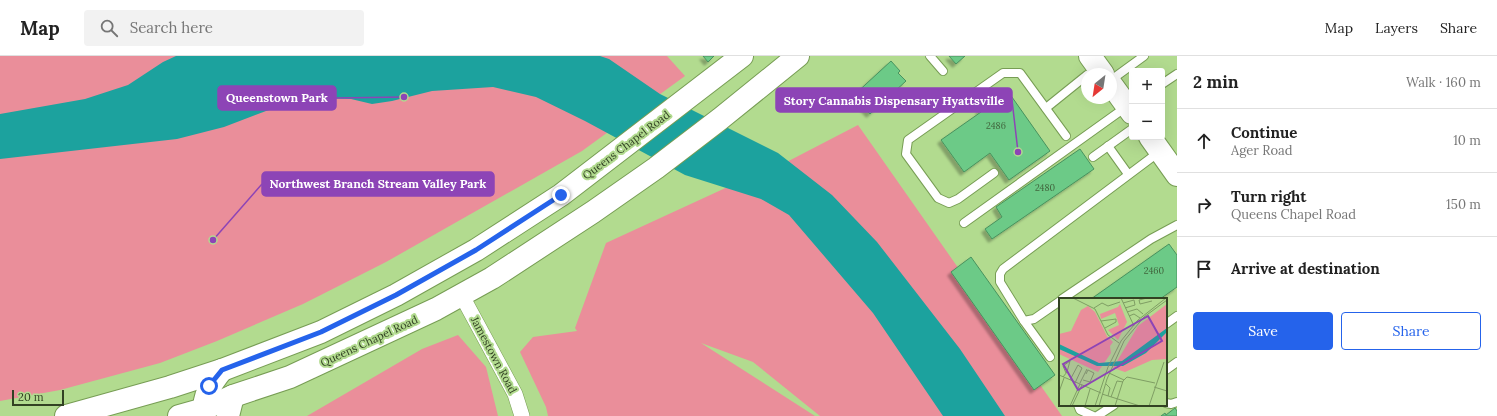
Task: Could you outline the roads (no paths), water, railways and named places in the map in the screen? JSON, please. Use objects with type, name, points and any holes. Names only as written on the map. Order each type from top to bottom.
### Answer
[{"type":"main road","name":"Queens Chapel Road","points":[[66,416],[170,387],[222,370],[321,332],[396,295],[476,250],[561,195],[742,56]]},
{"type":"main road","name":"Queens Chapel Road","points":[[179,416],[230,406],[436,310],[462,296],[568,229],[656,168],[798,56]]},
{"type":"main road","points":[[1117,93],[1129,111]]},
{"type":"main road","points":[[1155,144],[1177,175]]},
{"type":"main road","points":[[204,412],[209,386],[222,370]]},
{"type":"street","name":"Jamestown Road","points":[[462,296],[515,394],[522,416]]},
{"type":"lane","points":[[930,56],[943,71]]},
{"type":"lane","points":[[1106,68],[1144,56]]},
{"type":"lane","points":[[994,173],[958,199],[949,203],[938,198],[906,154],[908,140],[1003,73],[1020,73],[1066,136]]},
{"type":"lane","points":[[1165,82],[1177,74]]},
{"type":"lane","points":[[1046,108],[1081,82]]},
{"type":"lane","points":[[964,223],[1129,113]]},
{"type":"lane","points":[[1092,157],[1108,146],[1129,114]]},
{"type":"lane","points":[[1050,357],[1024,321],[1000,282],[1000,274],[1003,269],[1128,174],[1155,144]]},
{"type":"lane","points":[[1108,146],[1128,174]]},
{"type":"lane","points":[[1064,298],[1151,239],[1177,225]]},
{"type":"lane","points":[[1024,321],[1034,319],[1059,301]]},
{"type":"lane","points":[[1167,323],[1177,316]]},
{"type":"lane","points":[[1167,369],[1177,362]]},
{"type":"lane","points":[[1167,403],[1171,404],[1177,402]]},
{"type":"lane","points":[[1078,406],[1080,410],[1092,416]]},
{"type":"lane","points":[[1097,416],[1112,406]]},
{"type":"water","points":[[176,56],[600,56],[609,59],[660,94],[778,153],[832,195],[877,242],[960,349],[1005,416],[943,416],[873,313],[789,215],[761,199],[685,175],[585,121],[536,97],[493,87],[432,91],[392,101],[372,104],[351,99],[311,98],[266,111],[224,127],[177,139],[0,159],[0,114],[85,99],[128,85],[163,62]]},
{"type":"place","name":"Queenstown Park","points":[[404,97]]},
{"type":"place","name":"Story Cannabis Dispensary Hyattsville","points":[[1018,152]]},
{"type":"place","name":"Northwest Branch Stream Valley Park","points":[[213,240]]}]
